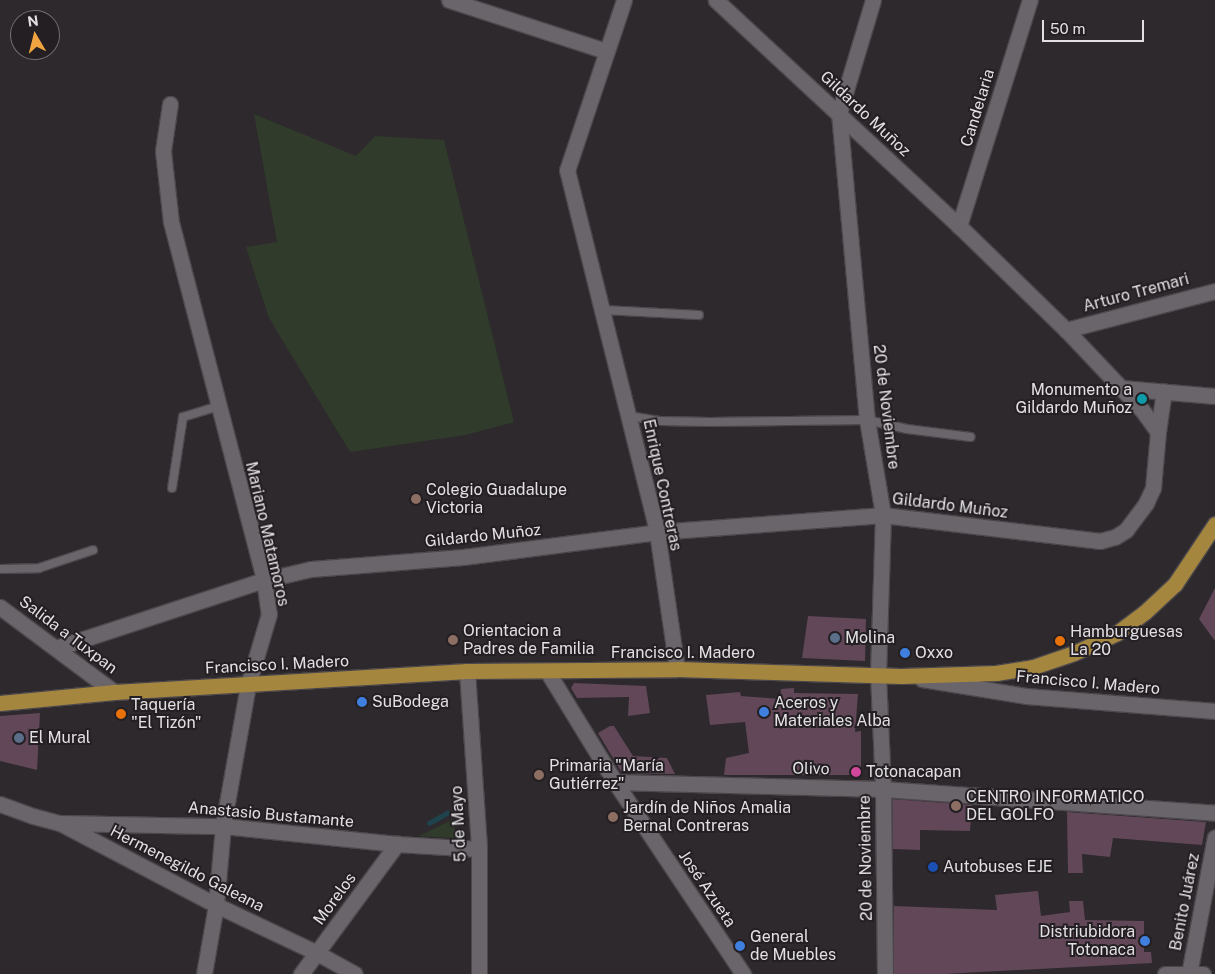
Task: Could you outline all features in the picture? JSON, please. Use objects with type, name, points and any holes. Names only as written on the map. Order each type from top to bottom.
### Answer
[{"type":"main road","points":[[901,676],[996,673],[1033,667],[1074,653],[1117,633],[1146,612],[1175,584],[1215,524]]},
{"type":"main road","name":"Francisco I. Madero","points":[[0,703],[114,692],[467,671],[677,669],[901,676]]},
{"type":"street","points":[[449,0],[606,51]]},
{"type":"street","name":"Enrique Contreras","points":[[624,0],[567,170],[657,532],[677,669]]},
{"type":"street","name":"Gildardo Muñoz","points":[[56,648],[264,580],[311,569],[463,558],[657,532],[884,515],[1100,541],[1115,537],[1132,523],[1146,503],[1153,488],[1158,432],[1142,410],[1066,330],[959,226],[716,0]]},
{"type":"street","name":"20 de Noviembre","points":[[873,0],[839,113],[867,420],[884,515],[878,674],[883,789],[886,974]]},
{"type":"street","name":"Candelaria","points":[[959,226],[1030,0]]},
{"type":"street","name":"Mariano Matamoros","points":[[170,104],[163,151],[171,222],[264,580],[270,614],[248,685],[223,826],[216,905],[204,974]]},
{"type":"street","name":"Arturo Tremari","points":[[1066,330],[1215,291]]},
{"type":"street","points":[[1122,388],[1215,396]]},
{"type":"street","points":[[1158,432],[1164,391]]},
{"type":"street","name":"Salida a Tuxpan","points":[[0,607],[114,692]]},
{"type":"street","name":"5 de Mayo","points":[[467,671],[478,849],[479,974]]},
{"type":"street","name":"José Azueta","points":[[547,671],[615,782],[739,973]]},
{"type":"street","name":"Francisco I. Madero","points":[[901,676],[1026,696],[1215,711]]},
{"type":"street","name":"Olivo","points":[[615,782],[883,789],[1215,813]]},
{"type":"street","name":"Hermenegildo Galeana","points":[[0,804],[60,823],[216,905],[317,953],[355,974]]},
{"type":"street","name":"Anastasio Bustamante","points":[[60,823],[223,826],[397,844],[478,849]]},
{"type":"street","name":"Benito Juárez","points":[[1194,974],[1212,871],[1215,837]]},
{"type":"street","name":"Morelos","points":[[301,974],[397,844]]},
{"type":"street","points":[[1165,974],[1194,974]]},
{"type":"lane","points":[[603,310],[699,315]]},
{"type":"lane","points":[[172,488],[183,417],[219,406]]},
{"type":"lane","points":[[629,416],[660,421],[709,422],[867,420],[907,429],[972,437]]},
{"type":"lane","points":[[0,569],[39,568],[92,550]]},
{"type":"green space","points":[[254,114],[356,156],[375,136],[444,140],[514,422],[466,435],[350,452],[269,318],[246,247],[277,242]]},
{"type":"green space","points":[[454,819],[455,838],[419,836]]},
{"type":"building","points":[[1215,588],[1215,641],[1199,619]]},
{"type":"building","name":"Molina","points":[[808,616],[866,619],[865,661],[802,658]]},
{"type":"building","points":[[574,683],[646,686],[650,713],[628,716],[629,697],[577,698],[571,688]]},
{"type":"building","points":[[794,688],[794,693],[858,694],[855,732],[861,731],[861,775],[724,775],[726,758],[749,753],[745,722],[710,725],[706,695],[740,692],[741,696],[780,699],[781,689]]},
{"type":"building","name":"El Mural","points":[[40,713],[37,770],[0,761],[0,716]]},
{"type":"building","points":[[610,726],[614,726],[633,756],[667,758],[675,774],[622,773],[598,733]]},
{"type":"building","points":[[892,799],[972,805],[970,831],[920,830],[920,850],[893,849]]},
{"type":"building","points":[[1067,812],[1206,822],[1202,845],[1113,838],[1110,857],[1082,854],[1083,873],[1068,873]]},
{"type":"building","points":[[1038,891],[1041,916],[1070,912],[1069,901],[1083,901],[1085,920],[1144,921],[1144,952],[1151,952],[1152,963],[944,974],[894,974],[894,906],[997,910],[995,895]]},
{"type":"waterway","points":[[429,823],[447,813]]},
{"type":"place","name":"Monumento a Gildardo Muñoz","points":[[1142,399]]},
{"type":"place","name":"Colegio Guadalupe Victoria","points":[[416,499]]},
{"type":"place","name":"Molina","points":[[835,638]]},
{"type":"place","name":"Orientacion a Padres de Familia","points":[[453,640]]},
{"type":"place","name":"Hamburguesas La 20","points":[[1060,641]]},
{"type":"place","name":"Oxxo","points":[[905,653]]},
{"type":"place","name":"SuBodega","points":[[362,702]]},
{"type":"place","name":"Aceros y Materiales Alba","points":[[764,712]]},
{"type":"place","name":"Taquería \"El Tizón\"","points":[[121,714]]},
{"type":"place","name":"El Mural","points":[[19,738]]},
{"type":"place","name":"Totonacapan","points":[[856,772]]},
{"type":"place","name":"Primaria \"María Gutiérrez\"","points":[[539,775]]},
{"type":"place","name":"CENTRO INFORMATICO DEL GOLFO","points":[[956,806]]},
{"type":"place","name":"Jardín de Niños Amalia Bernal Contreras","points":[[613,817]]},
{"type":"place","name":"Autobuses EJE","points":[[933,867]]},
{"type":"place","name":"Distriubidora Totonaca","points":[[1145,941]]},
{"type":"place","name":"General de Muebles","points":[[740,946]]}]
